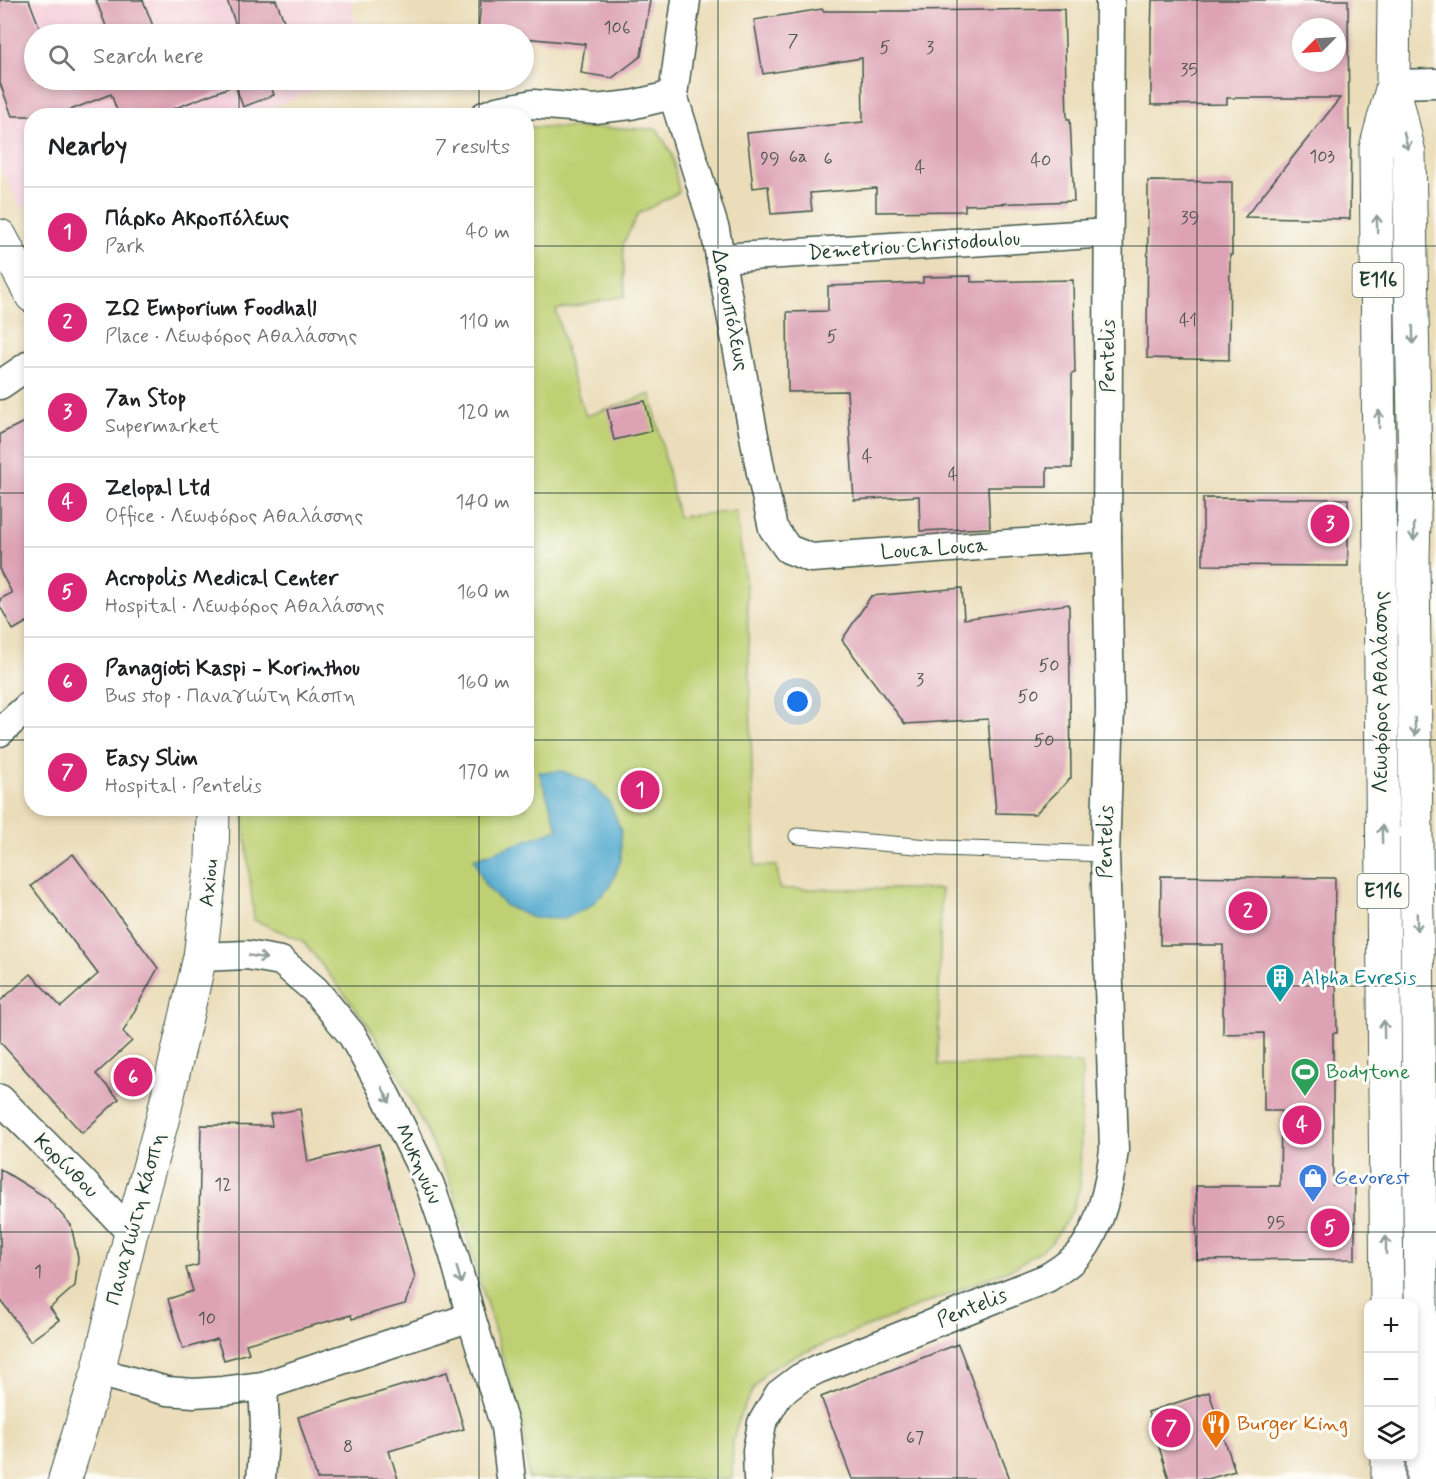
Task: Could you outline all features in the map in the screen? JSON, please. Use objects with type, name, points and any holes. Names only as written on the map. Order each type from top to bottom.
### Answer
[{"type":"main road","name":"Λεωφόρος Αθαλάσσης","points":[[1394,0],[1393,84],[1409,153],[1415,473],[1413,562],[1421,795],[1423,1479]]},
{"type":"main road","name":"Λεωφόρος Αθαλάσσης","points":[[1387,1299],[1376,148],[1393,84]]},
{"type":"main road","points":[[0,236],[24,281]]},
{"type":"main road","name":"Axiou","points":[[200,957],[212,860],[213,816]]},
{"type":"main road","name":"Παναγιώτη Κάσπη","points":[[65,1479],[98,1372],[131,1233],[162,1121],[200,957]]},
{"type":"main road","points":[[1388,1461],[1388,1479]]},
{"type":"street","name":"Δασουπόλεως","points":[[686,0],[673,94],[716,230],[773,528]]},
{"type":"street","name":"Pentelis","points":[[758,1479],[756,1451],[762,1423],[779,1394],[800,1378],[819,1369],[1047,1278],[1064,1267],[1085,1246],[1100,1215],[1110,1179],[1114,1150],[1105,854],[1110,709],[1107,537],[1110,0]]},
{"type":"street","points":[[1393,84],[1436,83]]},
{"type":"street","points":[[512,108],[533,104],[595,109],[632,105],[673,94]]},
{"type":"street","name":"Demetriou Christodoulou","points":[[720,258],[1108,233]]},
{"type":"street","points":[[0,385],[24,368]]},
{"type":"street","name":"Louca Louca","points":[[773,528],[788,549],[811,558],[1107,537]]},
{"type":"street","points":[[0,732],[24,710]]},
{"type":"street","name":"Μυκηνών","points":[[200,957],[247,955],[281,961],[315,990],[352,1035],[379,1082],[430,1185],[453,1252],[505,1427],[511,1479]]},
{"type":"street","name":"Κορίνθου","points":[[0,1099],[131,1233]]},
{"type":"street","points":[[98,1372],[167,1391],[194,1393],[264,1386],[471,1317]]},
{"type":"street","points":[[261,1479],[265,1426],[264,1386]]},
{"type":"lane","points":[[797,836],[940,848],[1105,854]]},
{"type":"shaded area","points":[[0,0],[351,0],[356,24],[24,24],[24,90],[316,90],[270,108],[24,108],[24,208],[21,209],[0,167]]},
{"type":"green space","points":[[534,127],[657,129],[672,154],[679,192],[638,214],[623,244],[625,296],[556,310],[573,380],[586,416],[651,394],[678,517],[736,511],[747,593],[755,866],[777,866],[779,889],[941,889],[938,1065],[1082,1063],[1080,1186],[1072,1212],[1051,1243],[1018,1266],[790,1358],[765,1373],[740,1415],[733,1440],[732,1479],[529,1479],[522,1422],[450,1181],[398,1073],[367,1023],[303,941],[254,920],[244,816],[534,816]]},
{"type":"water","points":[[562,771],[590,782],[610,803],[621,831],[621,860],[610,887],[589,907],[562,919],[533,918],[506,906],[485,885],[474,859],[558,829],[539,772]]},
{"type":"building","points":[[0,0],[29,0],[38,24],[24,24],[24,90],[222,90],[176,108],[116,108],[111,94],[75,108],[24,108],[24,116],[12,116],[0,83]]},
{"type":"building","points":[[96,0],[143,0],[152,24],[105,24]]},
{"type":"building","points":[[227,0],[276,0],[285,24],[235,24]]},
{"type":"building","points":[[481,0],[650,0],[641,56],[612,78],[581,73],[585,44],[534,39],[534,24],[479,24]]},
{"type":"building","points":[[1152,0],[1348,0],[1349,130],[1351,130],[1350,219],[1245,217],[1340,98],[1227,98],[1227,104],[1151,105]]},
{"type":"building","points":[[822,9],[823,11],[906,11],[1064,9],[1067,119],[1070,119],[1074,201],[965,205],[965,211],[876,212],[876,188],[810,193],[812,211],[771,214],[768,186],[753,188],[747,133],[863,122],[862,58],[763,74],[754,20]]},
{"type":"building","points":[[237,90],[272,90],[274,95],[243,107]]},
{"type":"building","points":[[1148,181],[1232,182],[1229,360],[1147,358]]},
{"type":"building","points":[[971,276],[971,282],[1073,280],[1075,373],[1072,373],[1072,468],[1047,468],[1047,487],[988,487],[990,528],[920,531],[919,496],[854,500],[847,391],[788,392],[787,312],[828,311],[828,286],[923,283],[923,277]]},
{"type":"building","points":[[645,401],[652,431],[614,440],[607,409]]},
{"type":"building","points":[[24,422],[24,624],[13,630],[0,606],[0,599],[12,593],[0,571],[0,434]]},
{"type":"building","points":[[1203,498],[1348,499],[1348,566],[1203,565]]},
{"type":"building","points":[[962,588],[964,619],[1069,604],[1071,778],[1035,814],[996,813],[988,719],[905,724],[842,640],[871,596]]},
{"type":"building","points":[[73,854],[158,968],[123,1032],[132,1041],[96,1074],[119,1099],[82,1133],[0,1042],[0,1001],[31,974],[61,1007],[98,974],[31,886]]},
{"type":"building","points":[[1161,876],[1335,878],[1334,973],[1336,973],[1337,1033],[1333,1033],[1333,1185],[1355,1185],[1355,1259],[1197,1260],[1196,1186],[1280,1186],[1281,1111],[1264,1111],[1264,1033],[1223,1034],[1223,945],[1160,945]]},
{"type":"building","points":[[300,1109],[308,1162],[379,1144],[415,1277],[405,1304],[352,1319],[351,1315],[246,1344],[249,1353],[224,1360],[217,1339],[183,1349],[168,1299],[193,1291],[186,1268],[198,1265],[201,1125],[272,1126],[270,1114]]},
{"type":"building","points":[[0,1169],[47,1198],[71,1225],[78,1258],[75,1286],[50,1308],[59,1320],[30,1341],[0,1299]]},
{"type":"building","points":[[958,1344],[1010,1479],[852,1479],[821,1397]]},
{"type":"building","points":[[447,1372],[464,1429],[389,1451],[398,1479],[317,1479],[298,1417]]},
{"type":"building","points":[[1209,1392],[1235,1471],[1208,1479],[1169,1479],[1148,1412]]},
{"type":"place","name":"7an Stop","points":[[1330,524]]},
{"type":"place","name":"Πάρκο Ακροπόλεως","points":[[640,790]]},
{"type":"place","name":"ΖΩ Emporium Foodhall","points":[[1248,911]]},
{"type":"place","name":"Alpha Evresis","points":[[1280,1004]]},
{"type":"place","name":"Panagioti Kaspi - Korinthou","points":[[133,1077]]},
{"type":"place","name":"Bodytone","points":[[1305,1098]]},
{"type":"place","name":"Zelopal Ltd","points":[[1302,1125]]},
{"type":"place","name":"Gevorest","points":[[1313,1204]]},
{"type":"place","name":"Acropolis Medical Center","points":[[1330,1228]]},
{"type":"place","name":"Easy Slim","points":[[1171,1428]]},
{"type":"place","name":"Burger King","points":[[1216,1450]]}]
